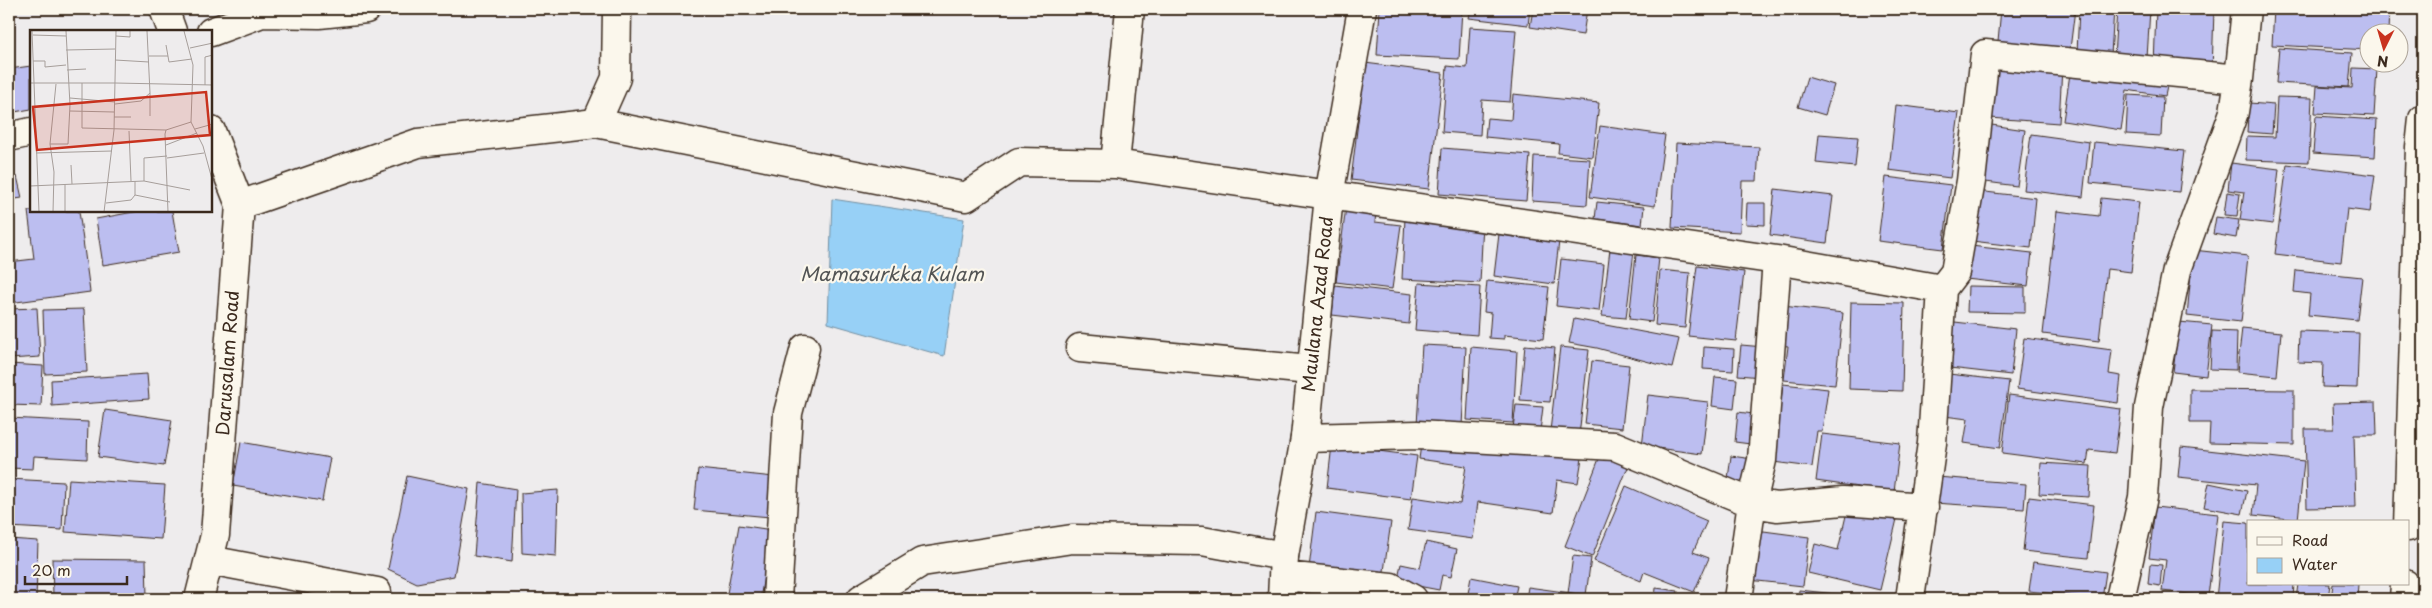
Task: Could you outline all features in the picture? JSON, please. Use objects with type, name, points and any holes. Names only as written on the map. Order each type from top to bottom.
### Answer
[{"type":"street","points":[[164,9],[172,30]]},
{"type":"street","points":[[212,32],[262,13],[319,14],[366,9]]},
{"type":"street","points":[[596,122],[616,78],[617,9]]},
{"type":"street","points":[[1115,164],[1130,9]]},
{"type":"street","name":"Maulana Azad Road","points":[[1283,577],[1305,438],[1310,370],[1329,196],[1362,9]]},
{"type":"street","points":[[2120,599],[2143,497],[2149,407],[2176,270],[2234,112],[2240,79],[2246,9]]},
{"type":"street","points":[[1910,599],[1932,443],[1942,289],[1955,272],[1957,263],[1972,181],[1985,54],[2240,79]]},
{"type":"street","points":[[2408,520],[2420,147],[2423,119]]},
{"type":"street","points":[[240,205],[418,143],[596,122],[966,197],[1019,162],[1115,164],[1777,260],[1942,289]]},
{"type":"street","points":[[9,137],[30,132]]},
{"type":"street","name":"Darusalam Road","points":[[200,599],[215,534],[240,205],[212,133]]},
{"type":"street","points":[[1738,599],[1752,503],[1762,460],[1777,260]]},
{"type":"street","points":[[777,599],[788,413],[805,348]]},
{"type":"street","points":[[1080,348],[1310,370]]},
{"type":"street","points":[[1305,438],[1417,435],[1615,446],[1752,503],[1777,507],[1843,501],[1924,507]]},
{"type":"street","points":[[2410,533],[2423,535]]},
{"type":"street","points":[[861,599],[922,562],[1072,539],[1202,541],[1283,577],[1391,587],[1413,599]]},
{"type":"street","points":[[209,560],[377,592]]},
{"type":"street","points":[[2404,599],[2405,586]]},
{"type":"water","name":"Mamasurkka Kulam","points":[[832,199],[964,219],[944,356],[828,323]]},
{"type":"building","points":[[1380,9],[1462,9],[1459,59],[1377,55]]},
{"type":"building","points":[[1471,9],[1530,9],[1528,25],[1469,18]]},
{"type":"building","points":[[1533,9],[1587,9],[1583,35],[1530,27]]},
{"type":"building","points":[[1647,9],[1664,9],[1663,12]]},
{"type":"building","points":[[2001,9],[2075,9],[2070,49],[1998,41]]},
{"type":"building","points":[[2079,9],[2114,9],[2111,55],[2077,53]]},
{"type":"building","points":[[2117,9],[2150,9],[2147,58],[2114,57]]},
{"type":"building","points":[[2156,9],[2214,9],[2212,72],[2154,67]]},
{"type":"building","points":[[2274,9],[2389,9],[2388,22],[2360,22],[2360,49],[2272,45]]},
{"type":"building","points":[[1470,27],[1516,30],[1510,102],[1482,100],[1480,135],[1442,132],[1447,66],[1467,68]]},
{"type":"building","points":[[2279,48],[2352,53],[2349,87],[2276,83]]},
{"type":"building","points":[[1365,63],[1443,73],[1429,189],[1351,180]]},
{"type":"building","points":[[1994,63],[2062,67],[2059,123],[1990,118]]},
{"type":"building","points":[[30,66],[30,109],[9,113],[9,69]]},
{"type":"building","points":[[2071,67],[2168,82],[2165,96],[2127,90],[2121,130],[2063,121]]},
{"type":"building","points":[[2353,68],[2360,68],[2360,72],[2377,72],[2374,116],[2315,113],[2317,86],[2352,88]]},
{"type":"building","points":[[1807,77],[1834,85],[1825,115],[1798,107]]},
{"type":"building","points":[[1513,94],[1599,103],[1593,157],[1558,153],[1559,144],[1485,137],[1487,118],[1511,120]]},
{"type":"building","points":[[2128,95],[2163,97],[2161,136],[2126,134]]},
{"type":"building","points":[[2277,97],[2312,98],[2309,162],[2246,160],[2247,136],[2275,137]]},
{"type":"building","points":[[2249,103],[2274,105],[2272,134],[2247,132]]},
{"type":"building","points":[[1896,105],[1959,113],[1950,178],[1889,170]]},
{"type":"building","points":[[2316,116],[2377,120],[2375,157],[2313,153]]},
{"type":"building","points":[[1985,124],[2025,130],[2017,186],[1978,181]]},
{"type":"building","points":[[1600,126],[1665,135],[1655,206],[1590,197]]},
{"type":"building","points":[[1819,134],[1858,137],[1855,167],[1816,163]]},
{"type":"building","points":[[2031,134],[2089,142],[2083,197],[2024,190]]},
{"type":"building","points":[[2094,142],[2184,151],[2179,192],[2090,183]]},
{"type":"building","points":[[1676,143],[1759,147],[1757,181],[1742,181],[1740,232],[1672,228]]},
{"type":"building","points":[[1442,148],[1530,155],[1526,201],[1439,194]]},
{"type":"building","points":[[1534,156],[1590,159],[1587,205],[1532,201]]},
{"type":"building","points":[[2231,163],[2279,169],[2273,224],[2240,220],[2244,192],[2228,190]]},
{"type":"building","points":[[2287,164],[2375,175],[2370,212],[2347,209],[2341,262],[2275,254]]},
{"type":"building","points":[[17,176],[22,198],[9,200],[9,178]]},
{"type":"building","points":[[1886,177],[1951,185],[1943,249],[1878,241]]},
{"type":"building","points":[[1775,189],[1833,196],[1827,243],[1770,235]]},
{"type":"building","points":[[1977,191],[2036,198],[2031,248],[1972,241]]},
{"type":"building","points":[[2227,192],[2240,194],[2237,216],[2224,215]]},
{"type":"building","points":[[2101,198],[2139,202],[2131,272],[2107,269],[2099,341],[2043,334],[2057,211],[2099,216]]},
{"type":"building","points":[[1597,202],[1644,207],[1642,225],[1595,219]]},
{"type":"building","points":[[1747,203],[1765,203],[1765,225],[1746,224]]},
{"type":"building","points":[[1346,207],[1376,212],[1375,222],[1401,225],[1392,289],[1336,282]]},
{"type":"building","points":[[28,211],[79,212],[90,292],[9,303],[9,262],[34,259]]},
{"type":"building","points":[[134,212],[172,212],[179,252],[103,265],[96,219]]},
{"type":"building","points":[[2216,217],[2239,220],[2236,238],[2213,234]]},
{"type":"building","points":[[1405,218],[1483,222],[1480,283],[1402,279]]},
{"type":"building","points":[[1499,234],[1559,241],[1554,284],[1494,276]]},
{"type":"building","points":[[1971,246],[2032,253],[2028,286],[1966,279]]},
{"type":"building","points":[[1610,249],[1634,251],[1626,318],[1602,316]]},
{"type":"building","points":[[2193,250],[2248,256],[2241,322],[2187,316]]},
{"type":"building","points":[[1636,255],[1659,258],[1652,322],[1629,319]]},
{"type":"building","points":[[1561,259],[1604,264],[1599,311],[1556,306]]},
{"type":"building","points":[[1697,266],[1744,272],[1736,341],[1688,336]]},
{"type":"building","points":[[1660,270],[1690,273],[1685,328],[1655,325]]},
{"type":"building","points":[[2296,270],[2362,277],[2357,320],[2308,315],[2310,294],[2294,292]]},
{"type":"building","points":[[1487,281],[1549,287],[1543,339],[1504,335],[1504,339],[1489,338],[1491,313],[1484,312]]},
{"type":"building","points":[[1419,283],[1480,287],[1477,335],[1415,330]]},
{"type":"building","points":[[1335,285],[1412,294],[1409,324],[1332,315]]},
{"type":"building","points":[[1968,286],[2025,287],[2025,313],[1967,312]]},
{"type":"building","points":[[1851,302],[1904,303],[1902,391],[1849,389]]},
{"type":"building","points":[[1783,306],[1843,313],[1835,385],[1784,380],[1788,346],[1779,345]]},
{"type":"building","points":[[37,308],[40,357],[9,359],[9,309]]},
{"type":"building","points":[[84,309],[87,372],[45,374],[43,310]]},
{"type":"building","points":[[1574,319],[1679,339],[1672,368],[1597,348],[1569,343]]},
{"type":"building","points":[[1946,321],[2016,329],[2011,375],[1941,367]]},
{"type":"building","points":[[2179,322],[2212,325],[2206,376],[2173,372]]},
{"type":"building","points":[[2242,328],[2281,332],[2277,376],[2237,372]]},
{"type":"building","points":[[2212,331],[2237,332],[2236,370],[2210,369]]},
{"type":"building","points":[[2299,331],[2359,333],[2357,388],[2322,387],[2323,363],[2298,362]]},
{"type":"building","points":[[2024,338],[2112,350],[2109,374],[2121,376],[2118,403],[2017,389]]},
{"type":"building","points":[[1422,345],[1466,347],[1462,426],[1417,424]]},
{"type":"building","points":[[1525,345],[1555,348],[1550,402],[1520,400]]},
{"type":"building","points":[[1741,345],[1764,347],[1761,377],[1738,375]]},
{"type":"building","points":[[1471,347],[1517,351],[1513,423],[1467,420]]},
{"type":"building","points":[[1560,347],[1589,350],[1579,435],[1550,431]]},
{"type":"building","points":[[1704,347],[1734,349],[1733,371],[1703,369]]},
{"type":"building","points":[[1592,361],[1629,365],[1622,428],[1585,424]]},
{"type":"building","points":[[9,364],[43,366],[41,406],[9,405]]},
{"type":"building","points":[[147,374],[149,399],[52,406],[51,380]]},
{"type":"building","points":[[1949,374],[2009,381],[2000,448],[1964,443],[1968,419],[1944,416]]},
{"type":"building","points":[[1715,377],[1737,379],[1734,409],[1712,406]]},
{"type":"building","points":[[1783,384],[1828,389],[1822,431],[1817,431],[1812,467],[1773,462]]},
{"type":"building","points":[[2190,389],[2294,390],[2294,445],[2209,443],[2210,423],[2190,423]]},
{"type":"building","points":[[1648,395],[1708,402],[1702,454],[1642,446]]},
{"type":"building","points":[[2009,395],[2121,409],[2115,453],[2089,450],[2087,464],[2002,453]]},
{"type":"building","points":[[2376,402],[2377,435],[2354,435],[2356,507],[2307,508],[2305,429],[2334,429],[2333,403]]},
{"type":"building","points":[[1516,405],[1543,407],[1540,431],[1513,428]]},
{"type":"building","points":[[105,410],[172,420],[164,466],[98,457]]},
{"type":"building","points":[[1738,412],[1761,415],[1758,445],[1735,442]]},
{"type":"building","points":[[9,418],[88,422],[87,459],[34,456],[33,469],[9,468]]},
{"type":"building","points":[[1822,434],[1900,443],[1894,492],[1816,481]]},
{"type":"building","points":[[1422,438],[1455,440],[1582,458],[1578,483],[1557,480],[1553,513],[1478,502],[1473,539],[1408,530],[1413,497],[1460,504],[1466,466],[1419,459]]},
{"type":"building","points":[[241,442],[330,458],[322,501],[233,486]]},
{"type":"building","points":[[1332,445],[1417,456],[1411,499],[1327,488]]},
{"type":"building","points":[[2181,447],[2304,461],[2298,520],[2253,515],[2256,485],[2178,477]]},
{"type":"building","points":[[1602,451],[1630,462],[1592,557],[1565,546]]},
{"type":"building","points":[[1731,456],[1753,459],[1750,489],[1727,486]]},
{"type":"building","points":[[2041,463],[2091,466],[2089,497],[2039,494]]},
{"type":"building","points":[[698,469],[774,477],[770,517],[694,510]]},
{"type":"building","points":[[407,476],[469,489],[454,576],[417,583],[388,569]]},
{"type":"building","points":[[1937,477],[2026,484],[2024,509],[1934,503]]},
{"type":"building","points":[[9,479],[64,482],[62,530],[9,527]]},
{"type":"building","points":[[69,479],[165,485],[161,539],[65,532]]},
{"type":"building","points":[[480,483],[516,489],[512,562],[474,556]]},
{"type":"building","points":[[2209,483],[2247,491],[2242,514],[2204,507]]},
{"type":"building","points":[[1626,486],[1707,521],[1693,552],[1709,558],[1694,592],[1644,572],[1641,581],[1594,561]]},
{"type":"building","points":[[558,490],[556,556],[522,553],[521,493]]},
{"type":"building","points":[[2029,497],[2094,505],[2088,558],[2023,551]]},
{"type":"building","points":[[1848,507],[1897,519],[1880,590],[1808,573],[1815,544],[1838,550]]},
{"type":"building","points":[[2155,507],[2218,514],[2208,596],[2162,591],[2166,560],[2149,558]]},
{"type":"building","points":[[1316,512],[1391,522],[1383,578],[1309,568]]},
{"type":"building","points":[[2224,521],[2247,523],[2247,586],[2294,586],[2293,599],[2216,599]]},
{"type":"building","points":[[739,525],[772,530],[760,599],[726,599]]},
{"type":"building","points":[[1756,530],[1809,537],[1803,586],[1749,580]]},
{"type":"building","points":[[9,539],[38,541],[36,599],[9,599]]},
{"type":"building","points":[[1426,542],[1457,549],[1451,577],[1442,575],[1439,590],[1397,582],[1401,564],[1420,568]]},
{"type":"building","points":[[1573,556],[1591,558],[1586,595],[1568,593]]},
{"type":"building","points":[[52,559],[146,560],[147,596],[53,596]]},
{"type":"building","points":[[2033,562],[2106,572],[2102,599],[2029,591]]},
{"type":"building","points":[[2150,564],[2162,565],[2160,586],[2148,584]]},
{"type":"building","points":[[1471,577],[1517,586],[1514,599],[1467,599]]},
{"type":"building","points":[[1301,582],[1374,592],[1373,599],[1298,599]]},
{"type":"building","points":[[2298,586],[2330,586],[2328,599],[2296,599]]},
{"type":"building","points":[[2333,586],[2358,586],[2357,599],[2331,599]]},
{"type":"building","points":[[1528,587],[1586,595],[1586,599],[1526,599]]},
{"type":"building","points":[[1656,588],[1678,591],[1677,599],[1655,599]]},
{"type":"building","points":[[1799,590],[1845,595],[1845,599],[1798,599]]},
{"type":"building","points":[[1597,595],[1627,599],[1596,599]]},
{"type":"building","points":[[2041,595],[2064,599],[2040,599]]}]
